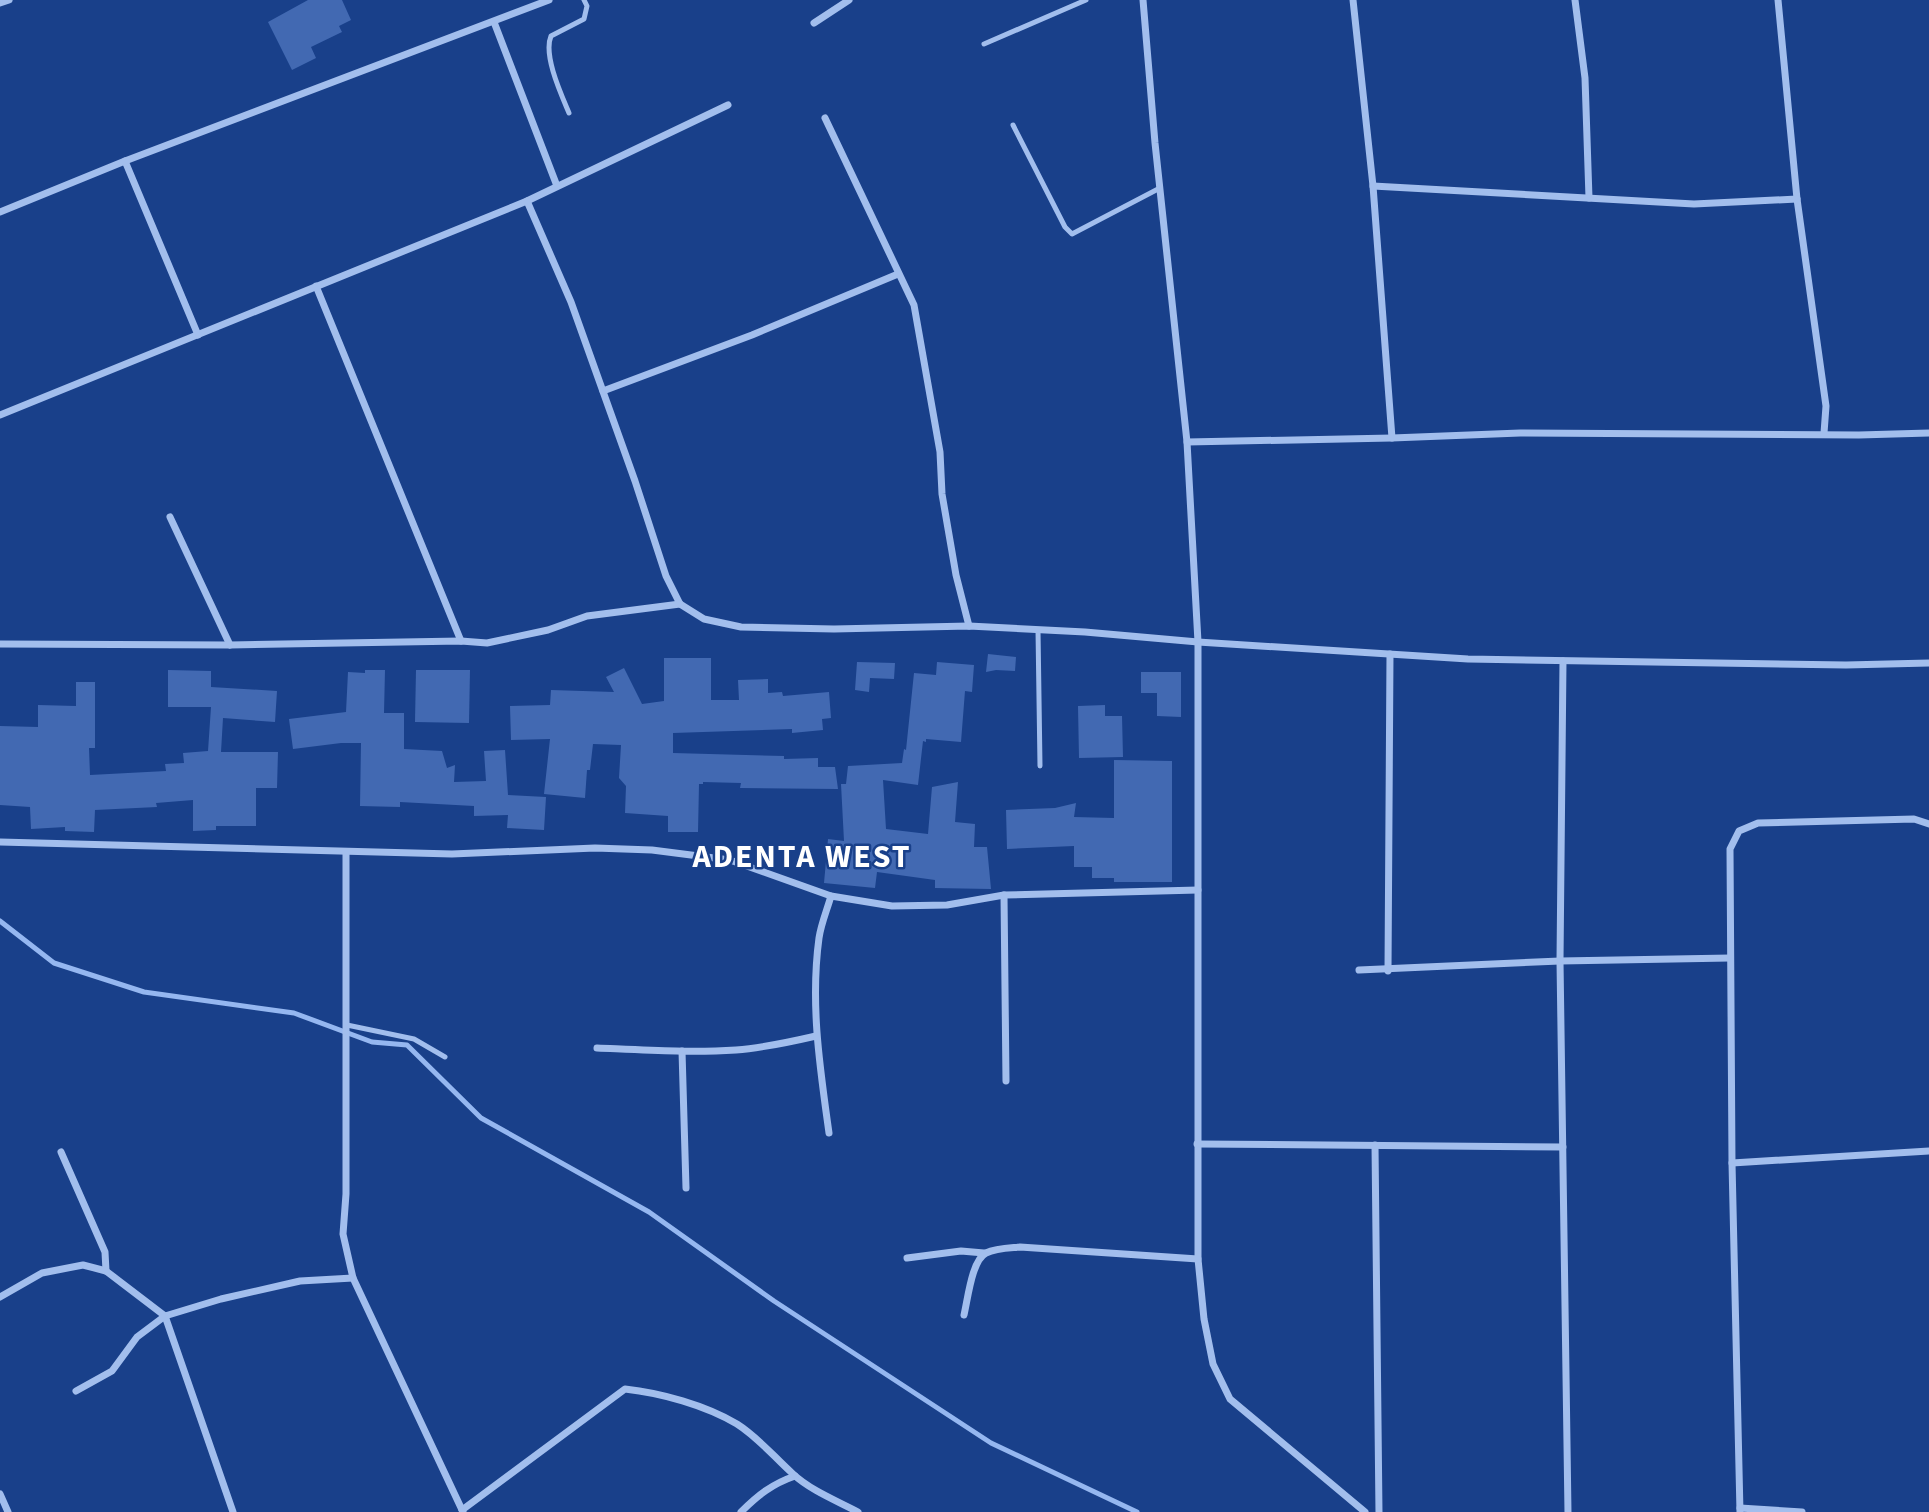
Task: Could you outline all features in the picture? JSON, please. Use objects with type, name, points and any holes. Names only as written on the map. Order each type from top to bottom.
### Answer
[{"type":"street","points":[[0,3],[9,0]]},
{"type":"street","points":[[0,212],[125,161],[549,0]]},
{"type":"street","points":[[814,23],[849,0]]},
{"type":"street","points":[[1143,0],[1187,442],[1198,642],[1198,1259],[1204,1319],[1213,1364],[1230,1399],[1365,1512]]},
{"type":"street","points":[[1353,0],[1373,186],[1392,438]]},
{"type":"street","points":[[1575,0],[1585,78],[1589,198]]},
{"type":"street","points":[[1778,0],[1797,199],[1826,406],[1824,433]]},
{"type":"street","points":[[494,22],[557,186]]},
{"type":"street","points":[[0,415],[527,201],[728,105]]},
{"type":"street","points":[[825,118],[914,305],[940,452],[942,495],[956,575],[969,626]]},
{"type":"street","points":[[125,161],[198,335]]},
{"type":"street","points":[[1373,186],[1694,204],[1797,199]]},
{"type":"street","points":[[527,201],[571,302],[666,576],[680,604],[704,619],[741,626],[834,629],[969,626],[1038,629],[1198,642],[1563,662],[1720,661],[1846,665],[1929,663]]},
{"type":"street","points":[[603,391],[752,335],[898,274]]},
{"type":"street","points":[[316,286],[461,641]]},
{"type":"street","points":[[1187,442],[1520,433],[1929,433]]},
{"type":"street","points":[[170,517],[230,645]]},
{"type":"street","points":[[0,644],[487,643],[548,630],[587,616],[680,604]]},
{"type":"street","points":[[1388,971],[1390,654]]},
{"type":"street","points":[[1563,662],[1560,961],[1568,1512]]},
{"type":"street","points":[[1802,1512],[1740,1510],[1732,1163],[1730,849],[1739,831],[1758,822],[1914,819],[1929,824]]},
{"type":"street","points":[[0,842],[452,854],[595,848],[652,850],[730,860],[831,897],[892,906],[947,905],[1004,895],[1198,890]]},
{"type":"street","points":[[346,852],[346,1194],[343,1234],[353,1279],[462,1511],[625,1389],[705,1409],[736,1424],[761,1441],[795,1476],[858,1512]]},
{"type":"street","points":[[1004,895],[1006,1081]]},
{"type":"street","points":[[829,1133],[816,1036],[819,937],[831,897]]},
{"type":"street","points":[[1359,970],[1388,971],[1560,961],[1730,958]]},
{"type":"street","points":[[597,1048],[682,1051],[748,1048],[816,1036]]},
{"type":"street","points":[[682,1051],[686,1188]]},
{"type":"street","points":[[1197,1144],[1563,1147]]},
{"type":"street","points":[[1375,1145],[1379,1512]]},
{"type":"street","points":[[1732,1163],[1929,1151]]},
{"type":"street","points":[[61,1152],[105,1252],[106,1272]]},
{"type":"street","points":[[907,1258],[961,1251],[985,1253],[1020,1247],[1198,1259]]},
{"type":"street","points":[[964,1315],[977,1260],[985,1253]]},
{"type":"street","points":[[0,1297],[42,1273],[83,1265],[106,1272],[165,1316],[233,1512]]},
{"type":"street","points":[[76,1391],[112,1371],[137,1338],[165,1316],[221,1299],[300,1281],[353,1279]]},
{"type":"street","points":[[741,1512],[759,1494],[795,1476]]},
{"type":"street","points":[[0,1494],[8,1512]]},
{"type":"lane","points":[[569,113],[552,65],[548,42],[551,36],[584,19],[587,6],[584,0]]},
{"type":"lane","points":[[984,44],[1086,0]]},
{"type":"lane","points":[[1013,125],[1065,227],[1072,234],[1160,188]]},
{"type":"lane","points":[[1038,629],[1040,766]]},
{"type":"lane","points":[[347,1025],[414,1039],[445,1057]]},
{"type":"building","points":[[308,0],[342,0],[351,20],[339,26],[342,32],[311,47],[316,58],[292,70],[268,22]]},
{"type":"building","points":[[988,654],[1016,657],[1015,671],[986,672]]},
{"type":"building","points":[[664,658],[711,658],[711,700],[739,700],[738,680],[768,679],[768,693],[782,692],[783,696],[829,692],[831,718],[822,719],[823,730],[792,733],[792,729],[673,733],[673,753],[784,756],[784,759],[818,758],[818,767],[835,767],[838,789],[740,788],[741,783],[703,782],[699,784],[698,832],[668,832],[668,816],[625,813],[626,786],[619,778],[621,745],[593,744],[590,770],[587,770],[585,798],[544,794],[550,739],[511,740],[510,706],[550,705],[551,690],[614,692],[606,677],[624,668],[642,704],[664,701]]},
{"type":"building","points":[[857,662],[895,663],[894,679],[870,678],[869,692],[855,690]]},
{"type":"building","points":[[937,662],[974,665],[972,692],[965,691],[961,742],[923,741],[918,785],[883,780],[886,829],[928,834],[932,787],[958,782],[955,822],[975,824],[974,847],[987,847],[991,889],[935,888],[935,880],[877,872],[875,888],[824,883],[828,839],[844,841],[841,784],[846,784],[848,766],[902,763],[904,749],[906,750],[914,673],[936,675]]},
{"type":"building","points":[[168,670],[211,671],[211,687],[277,691],[275,722],[223,718],[221,752],[278,752],[277,788],[256,788],[256,826],[216,826],[216,830],[193,831],[193,800],[156,803],[157,807],[95,810],[94,832],[65,831],[65,827],[31,829],[30,807],[0,805],[0,726],[38,727],[38,705],[76,706],[76,682],[95,682],[95,748],[89,748],[90,775],[166,771],[165,764],[184,763],[183,753],[208,751],[211,707],[168,707]]},
{"type":"building","points":[[365,670],[385,670],[384,713],[404,713],[404,749],[442,751],[447,768],[455,765],[454,782],[486,781],[484,751],[505,750],[508,795],[546,797],[544,830],[507,828],[508,815],[474,816],[474,806],[400,802],[400,807],[360,806],[361,743],[293,749],[289,719],[346,712],[348,672],[365,673]]},
{"type":"building","points":[[416,670],[470,670],[469,723],[415,722]]},
{"type":"building","points":[[1141,672],[1181,672],[1181,717],[1157,716],[1157,693],[1141,693]]},
{"type":"building","points":[[1105,705],[1105,716],[1122,716],[1123,757],[1079,758],[1078,706]]},
{"type":"building","points":[[1114,760],[1172,761],[1172,882],[1114,882],[1114,878],[1092,878],[1092,867],[1074,867],[1074,846],[1007,849],[1006,810],[1055,808],[1076,803],[1074,817],[1114,818]]},
{"type":"waterway","points":[[0,921],[54,963],[144,992],[294,1013],[372,1042],[407,1045],[481,1118],[649,1212],[774,1301],[991,1443],[1137,1512]]},
{"type":"district","name":"ADENTA WEST","points":[[802,856]]}]
